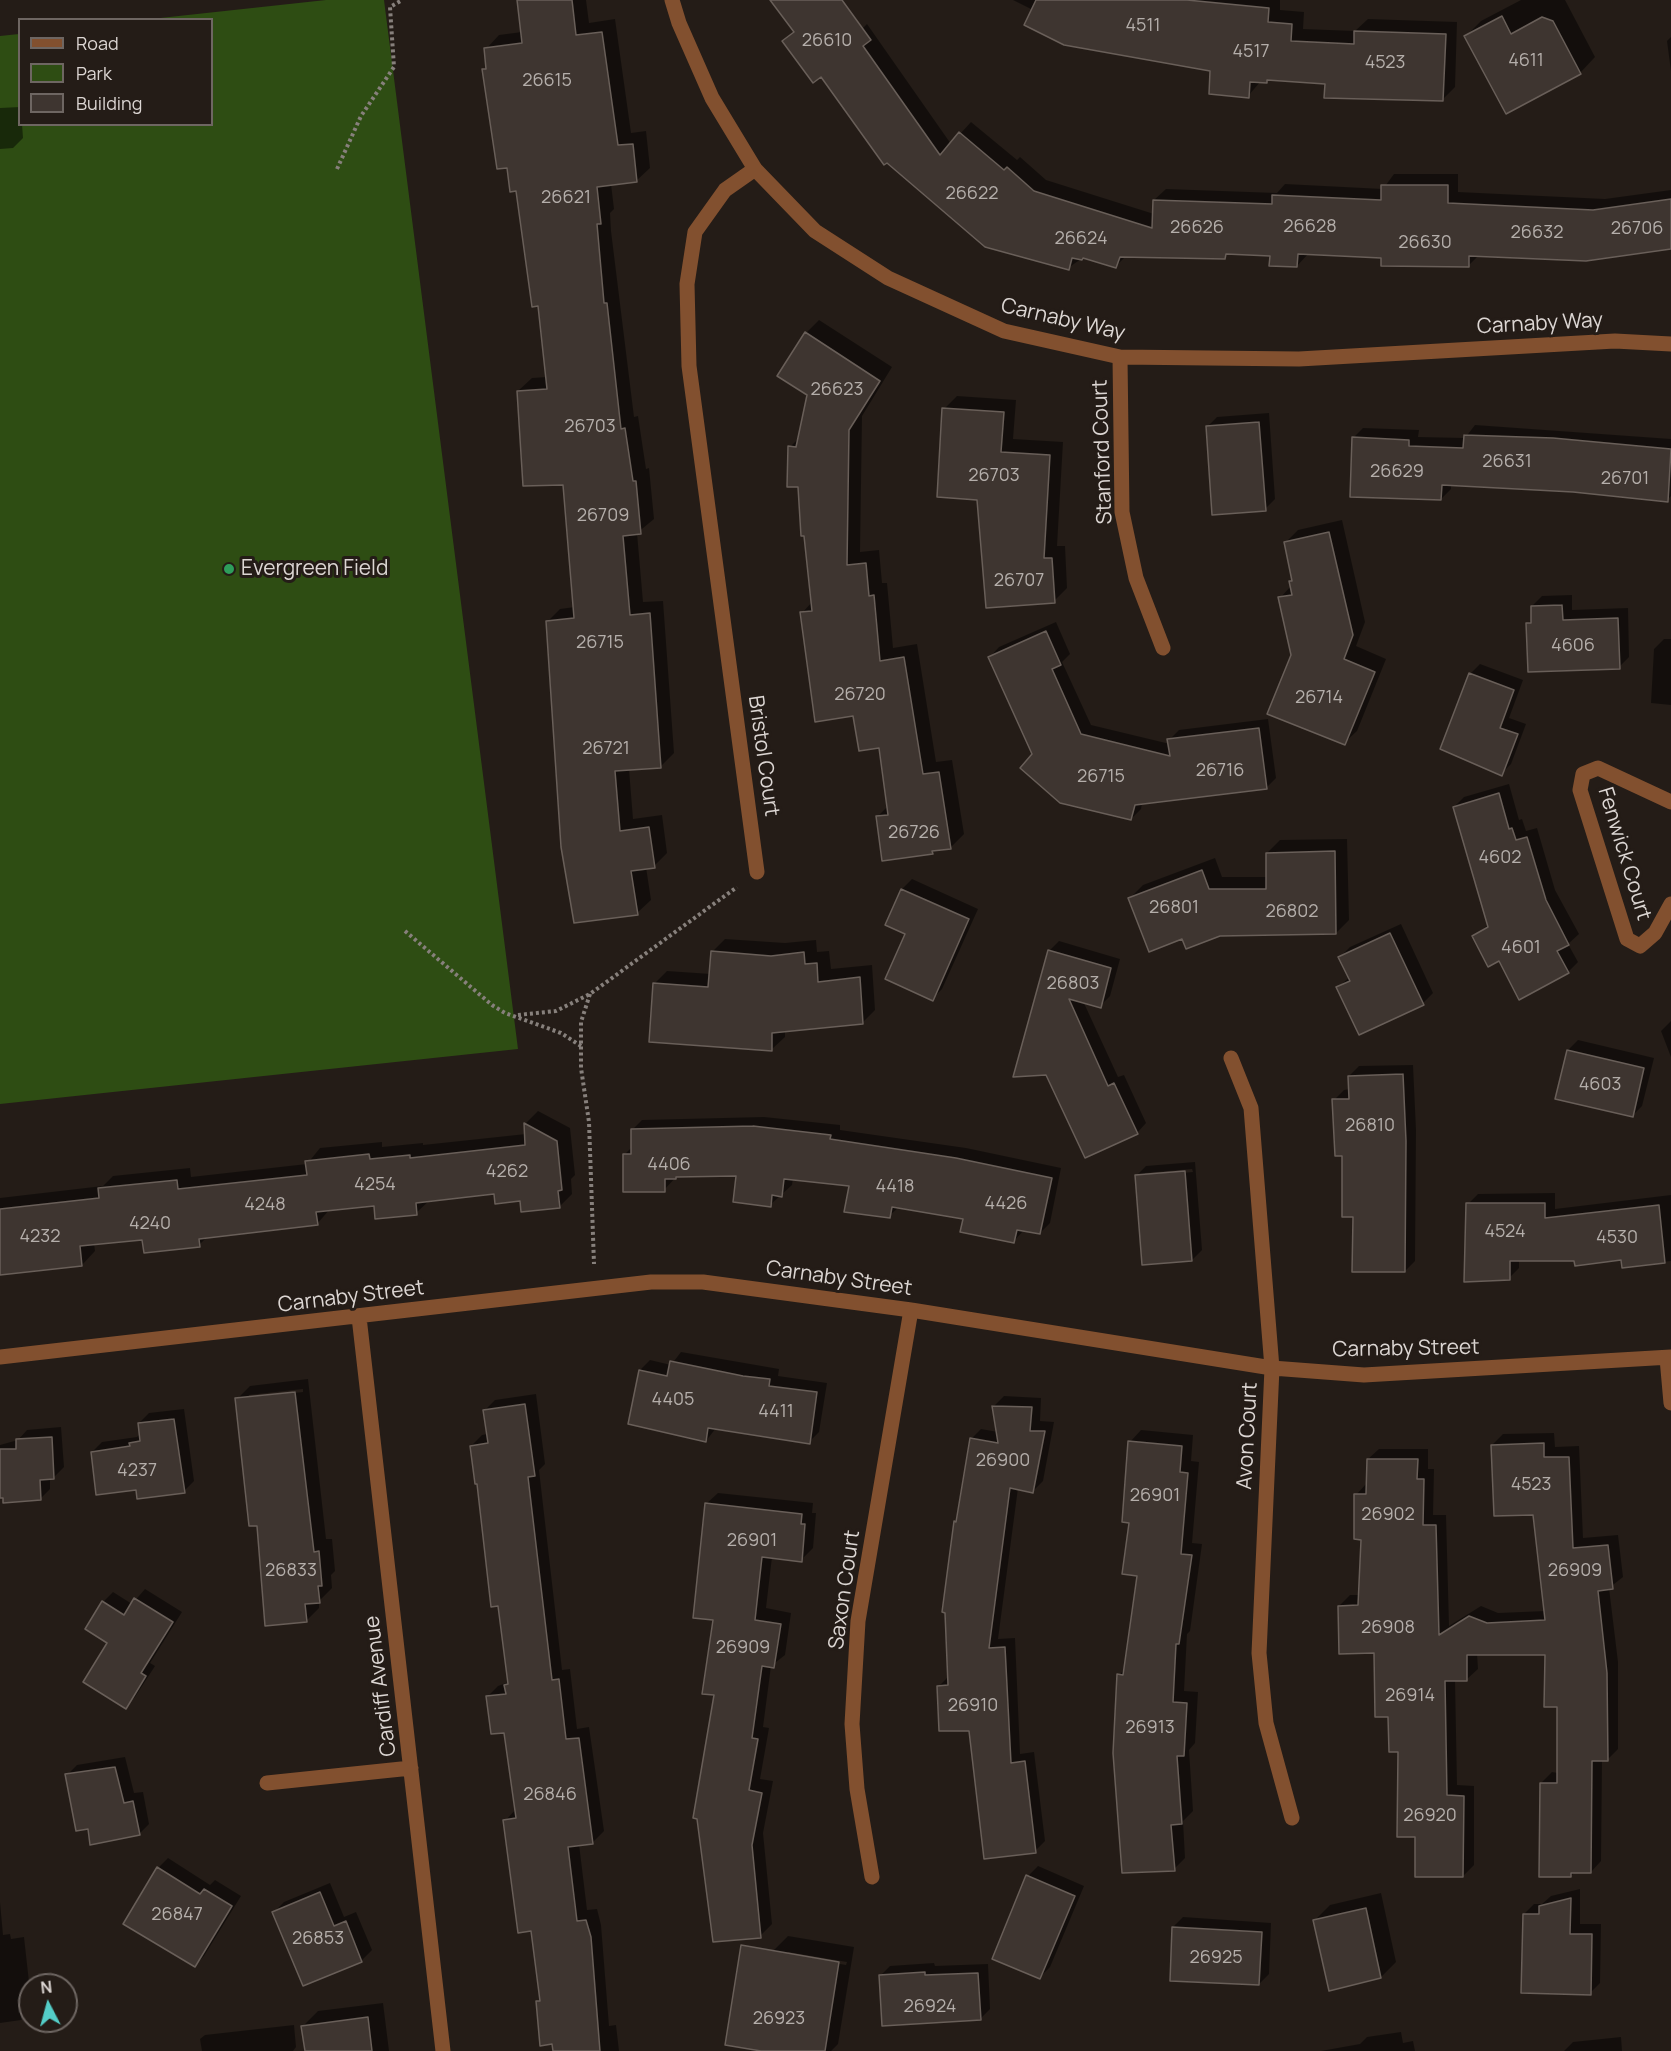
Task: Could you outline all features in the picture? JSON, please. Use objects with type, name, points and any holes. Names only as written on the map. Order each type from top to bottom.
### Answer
[{"type":"street","name":"Carnaby Way","points":[[672,0],[679,22],[712,98],[755,170],[815,231],[888,278],[1004,332],[1120,357],[1299,359],[1615,341],[1671,344]]},
{"type":"street","name":"Bristol Court","points":[[755,170],[725,190],[695,232],[687,284],[689,366],[758,872]]},
{"type":"street","name":"Stanford Court","points":[[1120,357],[1122,512],[1136,578],[1163,648]]},
{"type":"street","name":"Fenwick Court","points":[[1671,802],[1598,768],[1583,774],[1580,790],[1627,939],[1640,946],[1655,933],[1671,904]]},
{"type":"street","name":"Avon Court","points":[[1231,1058],[1251,1108],[1272,1368],[1259,1653],[1266,1723],[1292,1818]]},
{"type":"street","name":"Carnaby Street","points":[[0,1357],[651,1282],[703,1282],[911,1310],[1272,1368],[1364,1375],[1669,1357]]},
{"type":"street","name":"Saxon Court","points":[[872,1877],[857,1789],[852,1724],[858,1622],[911,1310]]},
{"type":"street","name":"Cardiff Avenue","points":[[359,1317],[443,2051]]},
{"type":"street","points":[[1669,1357],[1671,1403]]},
{"type":"street","points":[[267,1783],[411,1768]]},
{"type":"path","points":[[337,169],[361,116],[394,67],[390,7],[402,0]]},
{"type":"path","points":[[518,1016],[556,1011],[590,994],[758,872]]},
{"type":"path","points":[[405,931],[492,1005],[505,1013],[561,1033],[581,1046]]},
{"type":"path","points":[[590,994],[581,1022],[581,1068],[590,1140],[595,1289]]},
{"type":"green space","name":"Evergreen Field","points":[[326,0],[384,0],[518,1049],[0,1104],[0,36],[18,34],[18,126],[213,126],[213,18],[160,18]]},
{"type":"building","points":[[517,0],[572,0],[576,35],[602,32],[618,145],[633,144],[637,182],[597,187],[601,224],[597,224],[604,303],[607,303],[621,429],[625,428],[633,481],[636,481],[641,534],[623,536],[630,615],[650,613],[661,768],[615,771],[620,831],[649,827],[655,868],[631,871],[638,915],[574,923],[561,847],[546,621],[574,618],[563,485],[523,486],[517,391],[547,389],[538,306],[532,307],[516,191],[510,192],[507,168],[497,169],[482,69],[486,69],[484,48],[522,43]]},
{"type":"building","points":[[770,0],[842,0],[871,40],[863,46],[940,155],[959,132],[1004,170],[1007,167],[1034,191],[1152,228],[1153,200],[1272,204],[1272,195],[1381,200],[1381,185],[1448,185],[1448,203],[1593,210],[1671,199],[1671,249],[1586,261],[1469,256],[1469,267],[1381,266],[1381,258],[1298,254],[1297,267],[1269,266],[1270,256],[1226,254],[1225,259],[1120,257],[1116,268],[1083,258],[1082,260],[1072,258],[1069,270],[985,247],[887,163],[884,165],[821,77],[813,83],[782,41],[794,32]]},
{"type":"building","points":[[1036,0],[1187,0],[1269,8],[1268,22],[1292,24],[1291,41],[1354,44],[1354,31],[1446,34],[1443,101],[1324,98],[1325,84],[1267,80],[1267,83],[1250,82],[1249,98],[1209,94],[1210,71],[1064,45],[1024,25]]},
{"type":"building","points":[[1502,16],[1511,34],[1542,17],[1553,21],[1581,74],[1506,114],[1464,36]]},
{"type":"building","points":[[805,332],[880,381],[849,430],[847,565],[866,563],[869,596],[874,595],[880,661],[904,657],[923,774],[939,772],[951,849],[932,851],[933,854],[882,861],[876,816],[888,815],[879,748],[859,751],[853,716],[815,722],[800,612],[812,611],[804,536],[801,536],[798,487],[787,487],[788,446],[796,447],[807,395],[777,376]]},
{"type":"building","points":[[942,408],[1004,412],[1001,452],[1050,455],[1044,558],[1052,558],[1055,603],[986,608],[977,500],[937,497]]},
{"type":"building","points":[[1259,422],[1266,511],[1212,515],[1206,426]]},
{"type":"building","points":[[1464,435],[1553,438],[1671,449],[1668,502],[1573,492],[1442,485],[1441,500],[1350,497],[1352,437],[1409,440],[1409,446],[1463,448]]},
{"type":"building","points":[[1329,532],[1353,635],[1344,659],[1375,672],[1345,745],[1267,714],[1291,655],[1278,597],[1292,595],[1289,581],[1292,581],[1284,542]]},
{"type":"building","points":[[1562,605],[1563,620],[1618,618],[1620,669],[1528,672],[1526,623],[1531,623],[1531,606]]},
{"type":"building","points":[[1046,631],[1061,665],[1052,669],[1081,734],[1170,756],[1167,739],[1259,728],[1267,789],[1135,805],[1131,820],[1060,803],[1020,768],[1032,754],[988,657]]},
{"type":"building","points":[[1469,673],[1514,690],[1500,728],[1518,734],[1502,776],[1440,749]]},
{"type":"building","points":[[1499,793],[1509,829],[1512,828],[1516,840],[1527,837],[1546,900],[1569,945],[1557,951],[1569,973],[1519,1000],[1499,961],[1488,967],[1472,936],[1488,927],[1453,807]]},
{"type":"building","points":[[1335,851],[1336,934],[1220,936],[1186,949],[1182,939],[1149,952],[1128,898],[1202,870],[1209,889],[1266,889],[1266,853]]},
{"type":"building","points":[[901,889],[969,919],[933,1001],[885,979],[905,934],[885,925]]},
{"type":"building","points":[[1390,933],[1424,1005],[1359,1035],[1336,987],[1350,981],[1338,957]]},
{"type":"building","points":[[1048,950],[1111,968],[1101,1008],[1069,999],[1108,1086],[1114,1083],[1138,1134],[1085,1158],[1046,1075],[1013,1077]]},
{"type":"building","points":[[711,951],[771,956],[804,952],[805,964],[817,963],[818,982],[860,977],[863,1024],[772,1033],[772,1051],[649,1042],[653,983],[708,987]]},
{"type":"building","points":[[1567,1050],[1644,1068],[1633,1117],[1555,1099]]},
{"type":"building","points":[[1403,1074],[1406,1141],[1405,1272],[1352,1272],[1353,1217],[1342,1217],[1342,1156],[1335,1156],[1332,1099],[1349,1099],[1348,1076]]},
{"type":"building","points":[[524,1123],[557,1141],[562,1190],[558,1191],[560,1208],[521,1212],[520,1201],[495,1204],[494,1194],[416,1203],[417,1215],[375,1219],[374,1206],[316,1212],[318,1225],[199,1239],[200,1247],[144,1253],[142,1240],[80,1246],[82,1266],[0,1275],[0,1209],[99,1198],[98,1188],[177,1180],[178,1189],[307,1175],[305,1161],[369,1154],[370,1159],[410,1155],[410,1158],[525,1145]]},
{"type":"building","points":[[753,1126],[831,1135],[830,1139],[956,1158],[1052,1178],[1040,1234],[1017,1230],[1014,1243],[960,1232],[963,1219],[892,1207],[890,1218],[844,1212],[849,1186],[784,1179],[782,1197],[772,1195],[771,1207],[733,1202],[736,1176],[676,1177],[676,1179],[665,1179],[665,1192],[623,1192],[623,1154],[631,1154],[631,1129]]},
{"type":"building","points":[[1185,1171],[1192,1261],[1142,1265],[1135,1175]]},
{"type":"building","points":[[1466,1203],[1545,1203],[1545,1218],[1659,1205],[1665,1263],[1622,1268],[1621,1260],[1575,1266],[1574,1261],[1510,1261],[1510,1280],[1464,1282]]},
{"type":"building","points":[[670,1361],[743,1376],[770,1379],[769,1386],[817,1392],[810,1444],[708,1428],[706,1442],[628,1424],[639,1370],[667,1376]]},
{"type":"building","points":[[295,1392],[314,1552],[319,1551],[322,1586],[318,1586],[320,1603],[305,1604],[307,1622],[265,1626],[257,1526],[249,1526],[235,1398]]},
{"type":"building","points":[[525,1404],[535,1476],[528,1477],[552,1680],[559,1679],[566,1739],[579,1738],[593,1844],[568,1847],[577,1921],[586,1920],[591,1937],[600,2051],[553,2051],[552,2044],[540,2046],[536,2001],[540,2001],[531,1931],[518,1933],[503,1820],[516,1818],[504,1733],[491,1734],[486,1696],[506,1694],[504,1685],[508,1684],[498,1606],[491,1607],[477,1484],[475,1484],[470,1446],[488,1443],[483,1410]]},
{"type":"building","points":[[992,1406],[1032,1407],[1030,1431],[1045,1431],[1033,1493],[1010,1488],[989,1648],[1005,1647],[1011,1763],[1025,1761],[1036,1853],[984,1859],[969,1731],[939,1731],[937,1686],[948,1685],[945,1613],[942,1612],[954,1521],[956,1522],[970,1438],[998,1443]]},
{"type":"building","points":[[174,1419],[185,1493],[137,1499],[136,1490],[96,1495],[91,1452],[130,1446],[129,1443],[140,1441],[138,1423]]},
{"type":"building","points":[[52,1437],[54,1479],[40,1480],[41,1500],[3,1503],[3,1498],[0,1498],[0,1449],[16,1449],[16,1439]]},
{"type":"building","points":[[1128,1441],[1182,1446],[1180,1472],[1188,1473],[1181,1554],[1192,1555],[1179,1644],[1176,1644],[1173,1702],[1187,1703],[1184,1756],[1177,1756],[1182,1824],[1171,1825],[1175,1871],[1122,1873],[1113,1753],[1117,1674],[1123,1675],[1137,1576],[1122,1574],[1129,1523],[1122,1522]]},
{"type":"building","points":[[1544,1443],[1544,1457],[1569,1457],[1573,1548],[1608,1545],[1613,1589],[1598,1591],[1607,1673],[1608,1761],[1592,1761],[1591,1873],[1571,1873],[1571,1877],[1539,1877],[1540,1783],[1557,1783],[1557,1707],[1544,1707],[1545,1655],[1467,1655],[1467,1681],[1445,1681],[1447,1795],[1464,1796],[1463,1877],[1415,1877],[1415,1837],[1397,1837],[1398,1752],[1389,1752],[1388,1717],[1375,1717],[1374,1653],[1339,1654],[1338,1606],[1358,1605],[1361,1540],[1354,1539],[1354,1494],[1366,1494],[1367,1459],[1418,1459],[1417,1479],[1424,1479],[1423,1525],[1436,1525],[1439,1635],[1469,1616],[1487,1623],[1545,1620],[1533,1515],[1494,1516],[1491,1445]]},
{"type":"building","points":[[705,1503],[802,1514],[801,1524],[805,1524],[802,1562],[762,1557],[755,1620],[781,1624],[774,1668],[762,1666],[752,1738],[758,1739],[749,1790],[762,1793],[752,1845],[761,1938],[713,1942],[697,1819],[693,1818],[714,1695],[702,1694],[713,1620],[693,1618]]},
{"type":"building","points":[[134,1598],[173,1622],[141,1673],[146,1676],[126,1709],[83,1682],[107,1643],[85,1629],[102,1601],[124,1615]]},
{"type":"building","points":[[115,1767],[124,1803],[133,1801],[140,1835],[90,1845],[88,1829],[76,1831],[65,1774]]},
{"type":"building","points":[[157,1867],[200,1894],[204,1889],[232,1906],[195,1967],[123,1924]]},
{"type":"building","points":[[1026,1875],[1075,1896],[1040,1979],[992,1959]]},
{"type":"building","points":[[320,1892],[334,1926],[346,1921],[362,1962],[303,1986],[272,1912]]},
{"type":"building","points":[[1571,1898],[1570,1934],[1592,1934],[1591,1995],[1521,1993],[1523,1914],[1539,1914],[1539,1906]]},
{"type":"building","points":[[1366,1908],[1381,1978],[1329,1991],[1313,1920]]},
{"type":"building","points":[[1172,1927],[1262,1932],[1259,1985],[1170,1981]]},
{"type":"building","points":[[741,1945],[839,1962],[825,2051],[761,2051],[725,2045]]},
{"type":"building","points":[[925,1972],[925,1975],[978,1973],[981,2020],[882,2026],[879,1975]]},
{"type":"building","points":[[368,2017],[372,2051],[305,2051],[301,2026]]},
{"type":"place","name":"Evergreen Field","points":[[229,569]]}]
